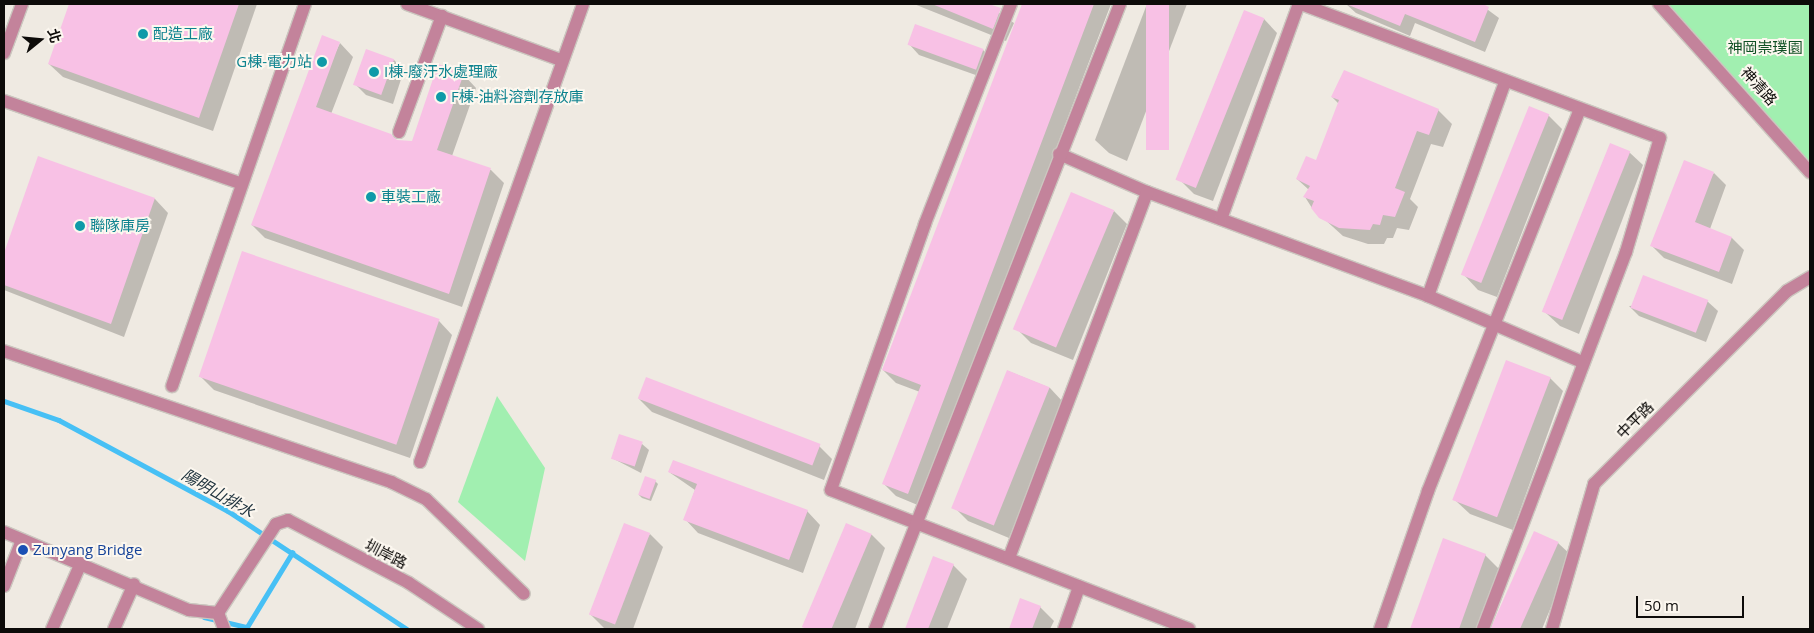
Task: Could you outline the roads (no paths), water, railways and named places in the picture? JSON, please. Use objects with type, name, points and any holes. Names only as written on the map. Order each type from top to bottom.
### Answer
[{"type":"street","points":[[4,53],[22,4]]},
{"type":"street","points":[[172,386],[240,183],[305,4]]},
{"type":"street","points":[[407,4],[561,60]]},
{"type":"street","points":[[420,462],[561,60],[583,4]]},
{"type":"street","points":[[1011,4],[925,224],[831,490],[1189,629]]},
{"type":"street","points":[[875,629],[1059,154],[1120,4]]},
{"type":"street","points":[[1221,219],[1300,4],[1505,82],[1660,138],[1626,252],[1582,362],[1483,629]]},
{"type":"street","name":"神清路","points":[[1659,4],[1810,172]]},
{"type":"street","points":[[399,132],[442,16]]},
{"type":"street","points":[[1428,296],[1505,82]]},
{"type":"street","points":[[4,101],[240,183]]},
{"type":"street","points":[[1380,629],[1428,491],[1496,325],[1580,109]]},
{"type":"street","points":[[1059,154],[1147,192],[1428,296],[1582,362]]},
{"type":"street","points":[[1009,558],[1147,192]]},
{"type":"street","name":"中平路","points":[[1552,629],[1594,484],[1787,291],[1810,277]]},
{"type":"street","points":[[4,351],[391,482],[426,499],[524,594]]},
{"type":"street","name":"圳岸路","points":[[218,613],[251,567],[276,524],[298,522],[409,583],[478,629]]},
{"type":"street","points":[[4,532],[134,584],[189,610],[218,613],[224,629]]},
{"type":"street","points":[[4,586],[22,540]]},
{"type":"street","points":[[52,629],[80,563]]},
{"type":"street","points":[[114,629],[134,584]]},
{"type":"street","points":[[1064,629],[1079,587]]},
{"type":"waterway","name":"陽明山排水","points":[[4,401],[59,420],[228,511],[407,629]]},
{"type":"waterway","points":[[204,617],[247,627],[292,553]]},
{"type":"place","name":"配造工廠","points":[[143,34]]},
{"type":"place","name":"G棟-電力站","points":[[322,62]]},
{"type":"place","name":"I棟-廢汙水處理廠","points":[[374,72]]},
{"type":"place","name":"F棟-油料溶劑存放庫","points":[[441,97]]},
{"type":"place","name":"車裝工廠","points":[[371,197]]},
{"type":"place","name":"聯隊庫房","points":[[80,226]]},
{"type":"place","name":"Zunyang Bridge","points":[[23,550]]},
{"type":"park label","name":"神岡崇璞園","points":[[1765,48]]}]
